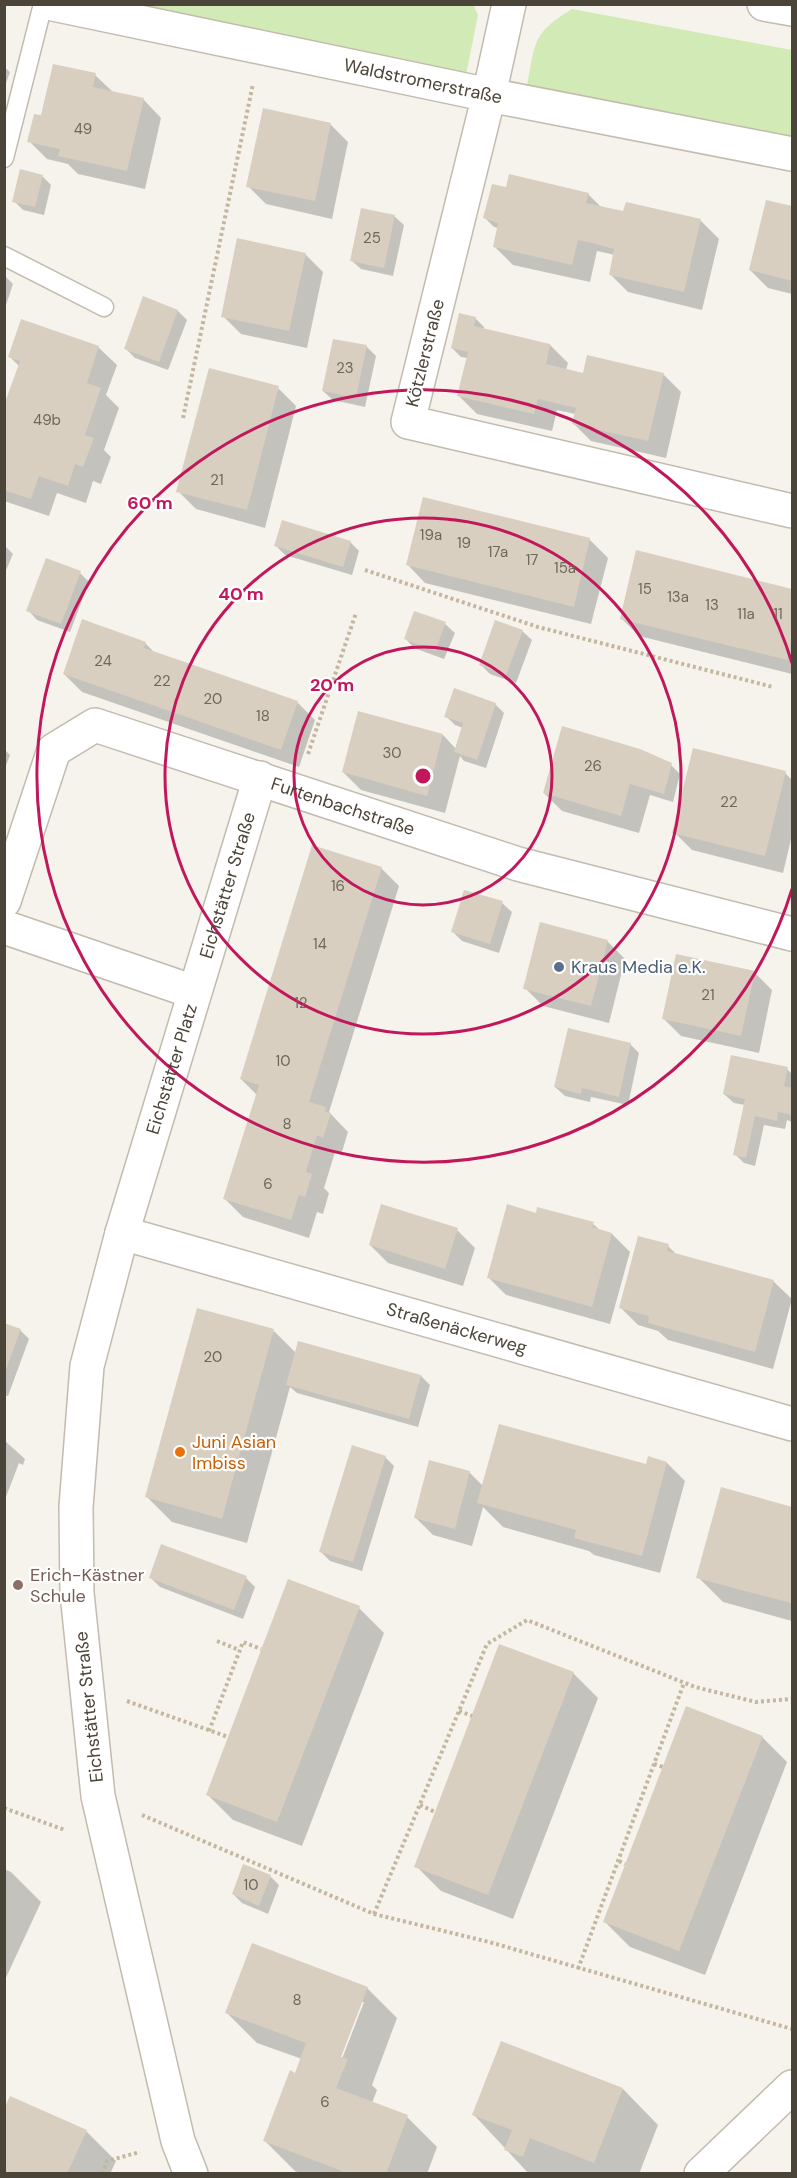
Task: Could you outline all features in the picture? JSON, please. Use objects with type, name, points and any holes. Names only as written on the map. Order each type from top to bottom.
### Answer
[{"type":"street","name":"Waldstromerstraße","points":[[53,4],[792,154]]},
{"type":"street","name":"Kötzlerstraße","points":[[509,4],[408,422],[792,511]]},
{"type":"street","points":[[764,4],[792,9]]},
{"type":"street","name":"Furtenbachstraße","points":[[4,901],[54,750],[95,725],[518,864],[792,934]]},
{"type":"street","name":"Eichstätter Straße","points":[[194,992],[260,778]]},
{"type":"street","name":"Eichstätter Platz","points":[[4,927],[194,992],[122,1233]]},
{"type":"street","name":"Eichstätter Straße","points":[[122,1233],[87,1366],[76,1507],[77,1582],[98,1796],[178,2142],[191,2174]]},
{"type":"street","name":"Straßenäckerweg","points":[[122,1233],[792,1424]]},
{"type":"street","points":[[701,2174],[792,2087]]},
{"type":"lane","points":[[4,158],[43,4]]},
{"type":"lane","points":[[4,256],[104,308]]},
{"type":"path","points":[[183,418],[261,47]]},
{"type":"path","points":[[364,570],[538,627],[773,687]]},
{"type":"path","points":[[296,790],[356,613]]},
{"type":"path","points":[[374,1914],[487,1644],[527,1620],[684,1683],[756,1702],[792,1699]]},
{"type":"path","points":[[217,1641],[239,1650]]},
{"type":"path","points":[[209,1731],[243,1642],[261,1649]]},
{"type":"path","points":[[578,1969],[684,1683]]},
{"type":"path","points":[[87,1687],[228,1737]]},
{"type":"path","points":[[459,1711],[472,1716]]},
{"type":"path","points":[[654,1764],[663,1767]]},
{"type":"path","points":[[98,1796],[374,1914],[489,1942],[792,2029]]},
{"type":"path","points":[[420,1805],[435,1812]]},
{"type":"path","points":[[4,1808],[108,1845]]},
{"type":"path","points":[[619,1861],[625,1864]]},
{"type":"path","points":[[102,2174],[107,2161],[178,2142]]},
{"type":"green space","points":[[473,4],[478,15],[466,75],[107,5]]},
{"type":"green space","points":[[572,9],[792,50],[792,137],[527,86],[534,49],[542,33],[549,25]]},
{"type":"building","points":[[53,64],[96,73],[93,87],[144,98],[127,171],[58,156],[60,149],[27,142],[34,114],[41,115]]},
{"type":"building","points":[[263,108],[331,123],[315,201],[246,187]]},
{"type":"building","points":[[20,169],[43,175],[35,207],[12,202]]},
{"type":"building","points":[[509,174],[589,193],[586,203],[623,211],[626,202],[701,219],[684,292],[609,275],[614,249],[596,244],[578,240],[572,265],[493,247],[498,223],[483,218],[492,184],[506,187]]},
{"type":"building","points":[[766,200],[792,206],[792,281],[749,270]]},
{"type":"building","points":[[361,208],[395,215],[384,268],[350,261]]},
{"type":"building","points":[[237,238],[306,253],[289,331],[221,317]]},
{"type":"building","points":[[143,296],[178,310],[159,362],[124,349]]},
{"type":"building","points":[[459,313],[476,317],[474,326],[550,344],[546,364],[583,373],[587,355],[664,373],[648,441],[572,424],[576,408],[538,399],[534,414],[457,396],[468,352],[451,348]]},
{"type":"building","points":[[21,319],[99,346],[87,383],[101,388],[85,435],[94,438],[83,467],[75,464],[68,486],[39,476],[31,499],[4,490],[4,405],[20,361],[8,357]]},
{"type":"building","points":[[333,339],[367,345],[356,398],[322,391]]},
{"type":"building","points":[[209,368],[279,386],[247,510],[176,492]]},
{"type":"building","points":[[423,497],[590,538],[574,607],[406,565]]},
{"type":"building","points":[[282,520],[351,541],[343,567],[274,546]]},
{"type":"building","points":[[636,550],[792,589],[792,639],[787,660],[620,619]]},
{"type":"building","points":[[46,558],[81,571],[61,624],[26,611]]},
{"type":"building","points":[[414,611],[446,622],[435,651],[404,639]]},
{"type":"building","points":[[82,619],[146,642],[144,648],[298,701],[281,750],[63,674]]},
{"type":"building","points":[[495,620],[523,630],[506,675],[479,665]]},
{"type":"building","points":[[454,688],[496,703],[477,760],[454,752],[463,723],[444,717]]},
{"type":"building","points":[[358,711],[443,734],[427,796],[342,772]]},
{"type":"building","points":[[562,726],[640,749],[672,763],[664,794],[630,784],[621,816],[543,793]]},
{"type":"building","points":[[693,748],[786,771],[765,856],[672,833]]},
{"type":"building","points":[[312,845],[382,867],[309,1102],[326,1107],[325,1112],[331,1113],[323,1138],[317,1135],[306,1172],[312,1174],[305,1197],[299,1195],[291,1220],[223,1199],[259,1085],[240,1079]]},
{"type":"building","points":[[464,890],[503,901],[490,944],[451,932]]},
{"type":"building","points":[[540,922],[608,940],[591,1006],[523,989]]},
{"type":"building","points":[[676,954],[755,971],[741,1036],[662,1019]]},
{"type":"building","points":[[568,1028],[631,1043],[619,1097],[582,1088],[581,1094],[554,1087]]},
{"type":"building","points":[[731,1055],[788,1067],[784,1086],[792,1088],[792,1115],[778,1112],[777,1121],[755,1116],[746,1158],[733,1155],[745,1099],[723,1094]]},
{"type":"building","points":[[381,1204],[458,1228],[445,1269],[369,1245]]},
{"type":"building","points":[[507,1204],[536,1213],[537,1207],[594,1222],[592,1227],[612,1233],[592,1307],[487,1278]]},
{"type":"building","points":[[638,1236],[669,1244],[667,1251],[774,1280],[755,1352],[648,1323],[649,1316],[619,1308]]},
{"type":"building","points":[[197,1308],[274,1329],[222,1519],[145,1497]]},
{"type":"building","points":[[4,1323],[21,1329],[5,1372],[4,1371]]},
{"type":"building","points":[[298,1341],[421,1375],[409,1419],[286,1385]]},
{"type":"building","points":[[499,1424],[646,1464],[648,1456],[667,1462],[642,1556],[574,1538],[576,1530],[477,1503]]},
{"type":"building","points":[[352,1445],[386,1456],[353,1562],[319,1552]]},
{"type":"building","points":[[429,1460],[470,1471],[455,1529],[414,1518]]},
{"type":"building","points":[[721,1487],[792,1507],[791,1603],[696,1578]]},
{"type":"building","points":[[161,1544],[247,1576],[234,1610],[149,1578]]},
{"type":"building","points":[[288,1579],[360,1606],[277,1822],[206,1795]]},
{"type":"building","points":[[499,1644],[574,1672],[488,1895],[414,1867]]},
{"type":"building","points":[[686,1706],[763,1736],[679,1951],[603,1922]]},
{"type":"building","points":[[243,1864],[271,1875],[259,1906],[232,1894]]},
{"type":"building","points":[[252,1943],[368,1987],[341,2057],[348,2059],[336,2088],[408,2115],[386,2174],[341,2174],[342,2171],[263,2141],[290,2070],[295,2073],[306,2043],[225,2013]]},
{"type":"building","points":[[501,2041],[623,2088],[594,2163],[530,2138],[523,2157],[504,2150],[512,2130],[472,2115]]},
{"type":"building","points":[[10,2096],[87,2130],[67,2174],[4,2174],[4,2109]]},
{"type":"place","name":"Kraus Media e.K.","points":[[559,967]]},
{"type":"place","name":"Juni Asian Imbiss","points":[[180,1452]]},
{"type":"place","name":"Erich-Kästner Schule","points":[[18,1585]]}]
